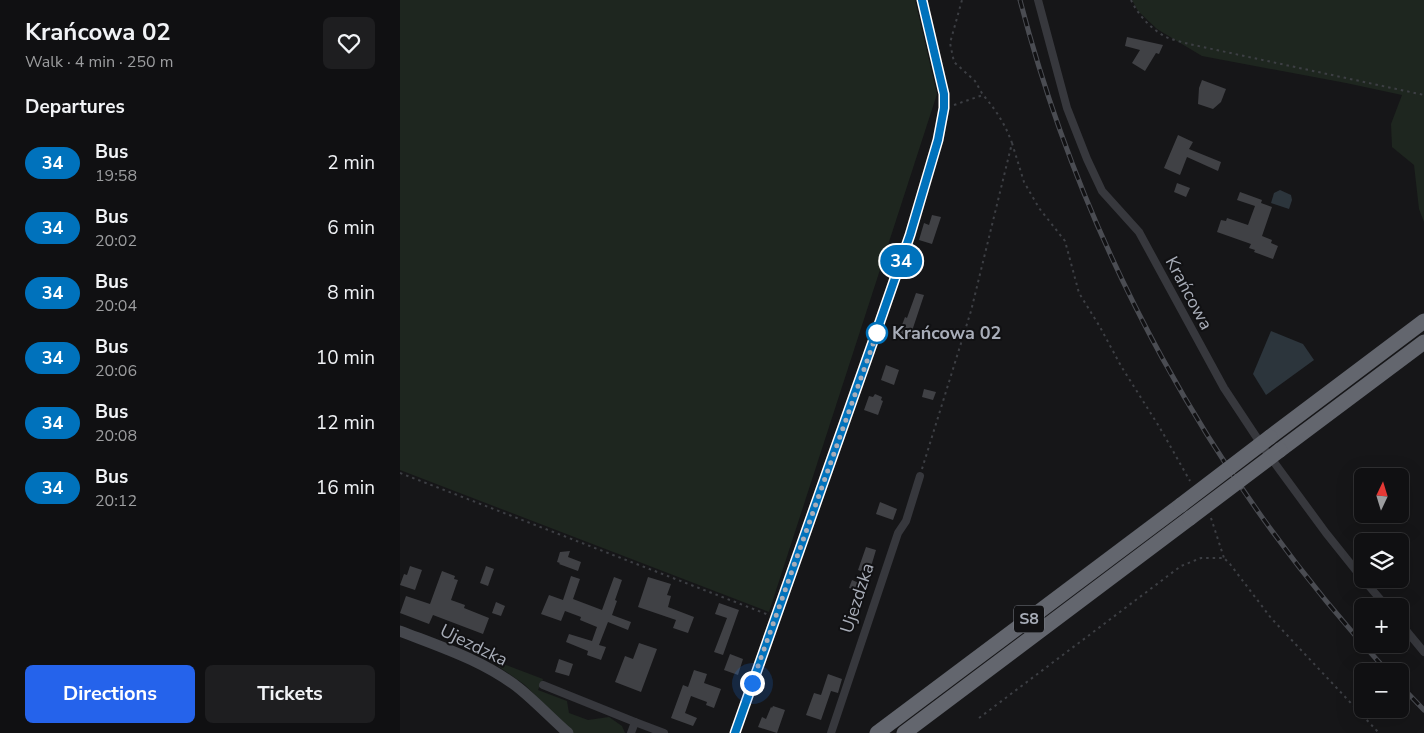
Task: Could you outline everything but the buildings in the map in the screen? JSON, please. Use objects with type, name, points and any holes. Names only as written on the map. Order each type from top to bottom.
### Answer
[{"type":"highway","name":"S8","points":[[877,733],[1424,321]]},
{"type":"highway","name":"S8","points":[[904,733],[1424,342]]},
{"type":"main road","name":"Ujezdzka","points":[[400,631],[468,658],[489,669],[520,689],[568,733]]},
{"type":"main road","name":"Ujezdzka","points":[[551,718],[560,733]]},
{"type":"street","points":[[735,733],[907,244],[931,167],[944,108],[942,80],[922,0]]},
{"type":"street","name":"Krańcowa","points":[[1038,0],[1067,108],[1086,159],[1102,191],[1139,232],[1224,388],[1265,450],[1326,533],[1354,567]]},
{"type":"street","name":"Ujezdzka","points":[[831,733],[898,533],[906,521],[920,476]]},
{"type":"street","name":"Krańcowa","points":[[1371,588],[1379,598]]},
{"type":"street","points":[[1409,634],[1424,652]]},
{"type":"street","points":[[543,685],[664,733]]},
{"type":"street","points":[[631,733],[635,722]]},
{"type":"path","points":[[962,0],[950,43],[954,62],[975,81],[1004,124],[1024,182],[1039,208],[1065,240],[1080,293],[1194,488]]},
{"type":"path","points":[[1131,0],[1137,13],[1167,38],[1424,95]]},
{"type":"path","points":[[944,108],[983,95]]},
{"type":"path","points":[[920,476],[971,311],[1012,143]]},
{"type":"path","points":[[400,473],[775,617]]},
{"type":"path","points":[[1208,513],[1213,521],[1224,558],[1271,618],[1379,733]]},
{"type":"path","points":[[979,718],[1181,566],[1201,558],[1224,558]]},
{"type":"shaded area","points":[[400,0],[915,0],[937,94],[769,612],[400,470]]},
{"type":"shaded area","points":[[1132,0],[1424,0],[1424,222],[1419,209],[1414,165],[1392,147],[1391,124],[1402,95],[1202,56],[1157,29],[1138,11]]},
{"type":"shaded area","points":[[1280,190],[1291,195],[1292,200],[1289,209],[1271,203],[1274,193]]},
{"type":"shaded area","points":[[1271,331],[1303,344],[1314,360],[1266,395],[1253,374]]},
{"type":"shaded area","points":[[485,657],[543,679],[538,690],[567,701],[569,713],[588,720],[609,717],[622,726],[625,733],[573,733],[525,685]]},
{"type":"railway","points":[[1020,0],[1047,93],[1080,184],[1119,272],[1162,358],[1211,441],[1265,521],[1324,598],[1380,663]]},
{"type":"railway","points":[[1409,694],[1424,710]]},
{"type":"bus line","name":"34","points":[[735,733],[910,235],[938,140],[944,108],[944,94],[922,0]]},
{"type":"place","name":"Krańcowa 02","points":[[877,333]]},
{"type":"route","points":[[752,683],[877,333]]}]
